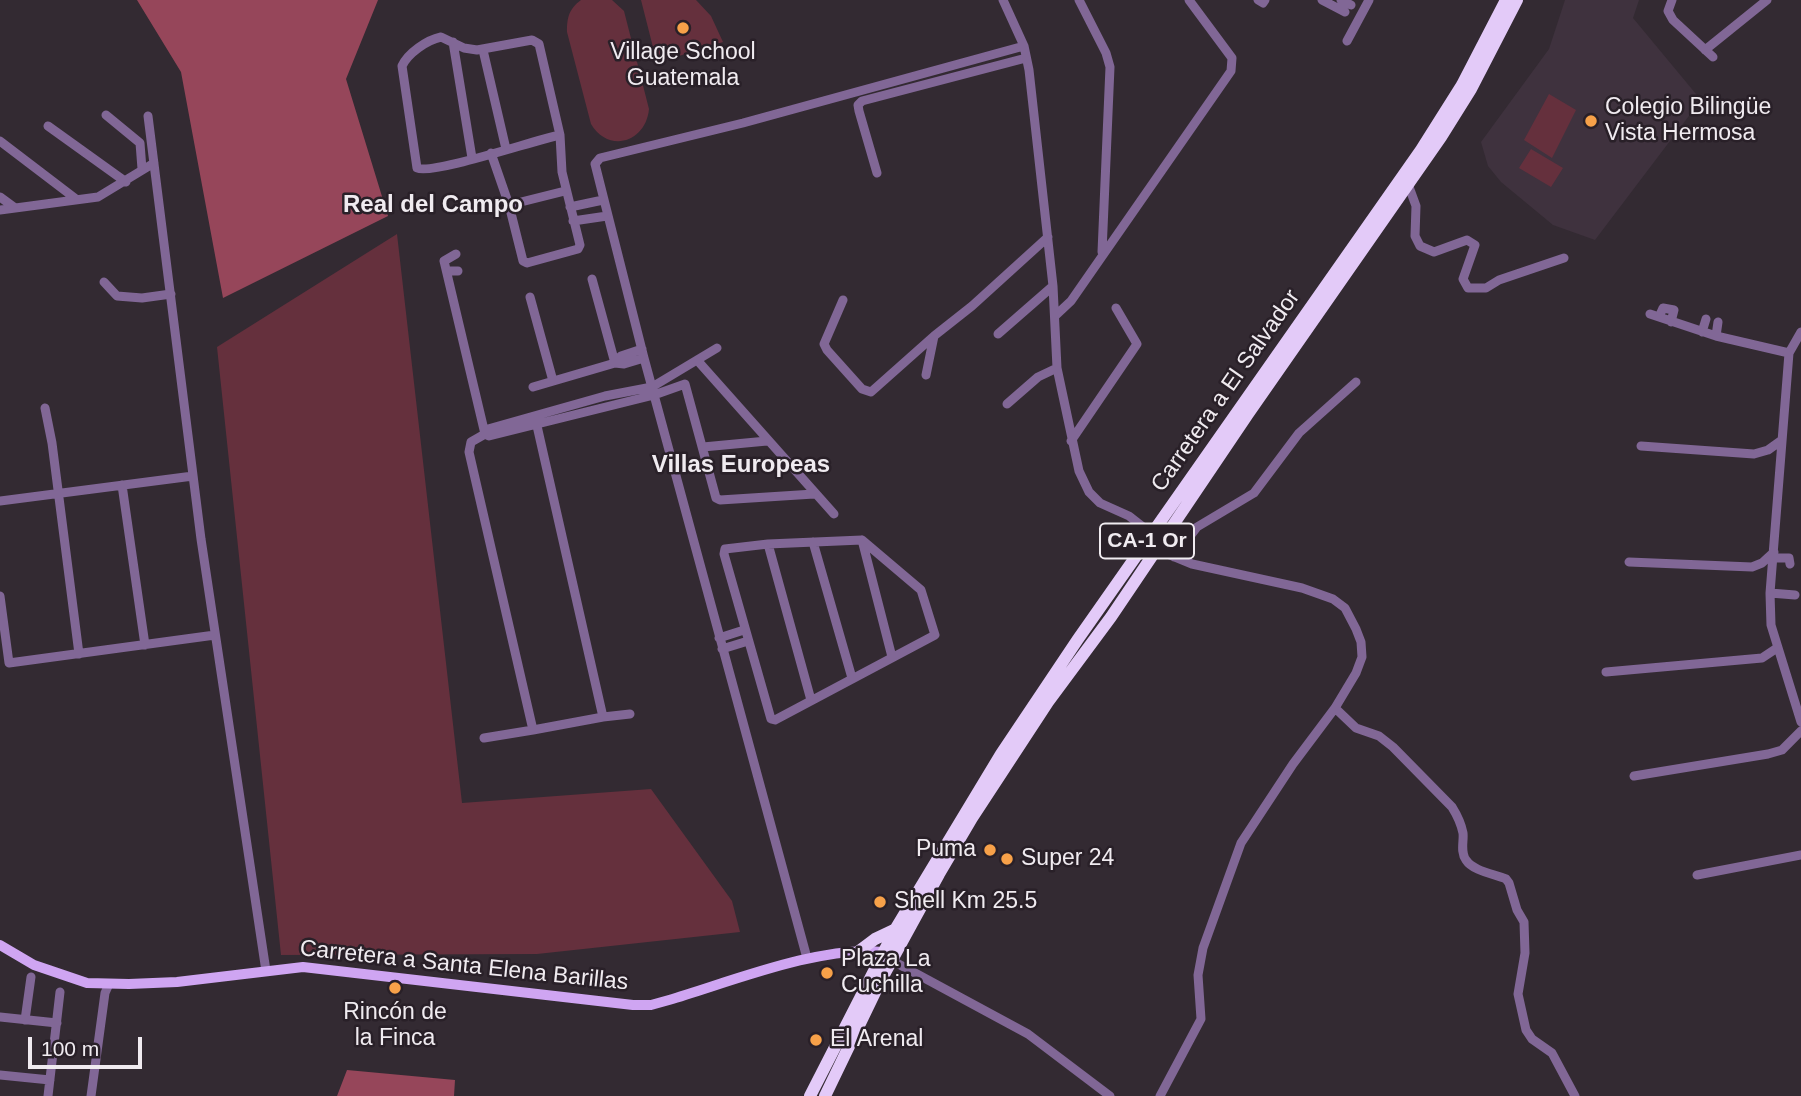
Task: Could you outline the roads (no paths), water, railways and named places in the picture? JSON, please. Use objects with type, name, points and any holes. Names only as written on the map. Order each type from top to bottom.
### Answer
[{"type":"highway","name":"Carretera a El Salvador","points":[[825,1096],[894,930],[980,786],[1134,559],[1421,150],[1462,85],[1507,0]]},
{"type":"highway","name":"Carretera a El Salvador","points":[[810,1096],[884,958],[1009,760],[1158,550],[1248,414],[1408,184],[1471,89],[1517,0]]},
{"type":"highway","points":[[1108,622],[1098,618],[1126,578],[1134,559]]},
{"type":"highway","points":[[861,951],[875,939],[894,930]]},
{"type":"highway","points":[[861,951],[884,958]]},
{"type":"main road","name":"Carretera a Santa Elena Barillas","points":[[0,945],[62,985],[177,982],[303,967],[633,1005],[669,1000],[807,958],[861,951]]},
{"type":"street","points":[[1003,0],[1024,46],[1026,58],[1053,286],[1057,368],[1079,471],[1089,492],[1100,503],[1129,516],[1152,534]]},
{"type":"street","points":[[1079,0],[1106,53],[1110,67],[1102,254]]},
{"type":"street","points":[[1055,316],[1071,301],[1231,71],[1233,58],[1189,0]]},
{"type":"street","points":[[1258,0],[1263,3],[1265,0]]},
{"type":"street","points":[[1322,0],[1348,8],[1341,0]]},
{"type":"street","points":[[1347,41],[1369,0]]},
{"type":"street","points":[[1672,0],[1668,11],[1673,20],[1713,57]]},
{"type":"street","points":[[1705,50],[1767,0]]},
{"type":"street","points":[[491,153],[509,205],[522,260],[525,263],[578,249],[559,153],[560,135],[538,41],[483,50],[464,48],[441,37],[430,41],[402,64],[416,166],[419,169],[560,135]]},
{"type":"street","points":[[453,41],[471,158]]},
{"type":"street","points":[[807,958],[594,168],[596,160],[600,158],[743,123],[1024,46]]},
{"type":"street","points":[[483,50],[506,149]]},
{"type":"street","points":[[877,173],[858,105],[1026,58]]},
{"type":"street","points":[[106,115],[141,143],[142,169]]},
{"type":"street","points":[[148,116],[193,476],[266,971]]},
{"type":"street","points":[[48,126],[126,182]]},
{"type":"street","points":[[0,141],[76,199]]},
{"type":"street","points":[[0,210],[104,195],[154,163]]},
{"type":"street","points":[[1408,184],[1416,206],[1415,236],[1420,246],[1434,252],[1467,240],[1475,245],[1463,279],[1468,288],[1486,288],[1499,280],[1564,258]]},
{"type":"street","points":[[509,205],[565,191]]},
{"type":"street","points":[[0,197],[15,208]]},
{"type":"street","points":[[570,207],[603,200]]},
{"type":"street","points":[[573,221],[607,216]]},
{"type":"street","points":[[843,300],[824,344],[862,390],[871,392],[1048,237]]},
{"type":"street","points":[[456,254],[444,261],[485,434]]},
{"type":"street","points":[[447,271],[458,271]]},
{"type":"street","points":[[592,279],[615,363]]},
{"type":"street","points":[[104,282],[117,296],[142,298],[171,294]]},
{"type":"street","points":[[998,334],[1053,286]]},
{"type":"street","points":[[530,297],[554,381]]},
{"type":"street","points":[[1071,441],[1137,344],[1116,308]]},
{"type":"street","points":[[1655,316],[1716,336],[1789,353]]},
{"type":"street","points":[[1702,332],[1706,319]]},
{"type":"street","points":[[1716,336],[1718,322]]},
{"type":"street","points":[[1801,332],[1789,353],[1770,593],[1771,625],[1801,722]]},
{"type":"street","points":[[926,375],[934,336]]},
{"type":"street","points":[[653,391],[717,348]]},
{"type":"street","points":[[533,387],[615,363],[621,356],[643,354]]},
{"type":"street","points":[[697,360],[834,514]]},
{"type":"street","points":[[1007,404],[1038,377],[1057,368]]},
{"type":"street","points":[[672,376],[677,386]]},
{"type":"street","points":[[1174,557],[1198,527],[1254,493],[1299,433],[1356,382]]},
{"type":"street","points":[[533,730],[469,452],[471,442],[485,434],[488,429],[536,421],[584,408],[605,396],[653,391],[681,383],[687,386],[714,494],[718,499],[814,494]]},
{"type":"street","points":[[45,408],[79,654]]},
{"type":"street","points":[[536,421],[603,718]]},
{"type":"street","points":[[1641,446],[1754,454],[1768,450],[1782,440]]},
{"type":"street","points":[[703,447],[767,441]]},
{"type":"street","points":[[0,501],[193,476]]},
{"type":"street","points":[[122,485],[145,645]]},
{"type":"street","points":[[862,540],[892,657]]},
{"type":"street","points":[[862,540],[921,590],[935,635],[775,720],[771,719],[744,630],[724,554],[725,549],[813,542],[862,540]]},
{"type":"street","points":[[813,542],[852,678]]},
{"type":"street","points":[[768,544],[811,701]]},
{"type":"street","points":[[1158,550],[1192,564],[1302,588],[1333,600],[1345,608],[1361,642],[1362,657],[1356,673],[1335,708],[1293,764],[1241,843],[1203,948],[1199,975],[1201,1019],[1160,1096]]},
{"type":"street","points":[[1629,562],[1752,568],[1774,555],[1789,558],[1790,564]]},
{"type":"street","points":[[1770,593],[1794,595]]},
{"type":"street","points":[[0,597],[9,663],[215,635]]},
{"type":"street","points":[[719,638],[744,630]]},
{"type":"street","points":[[722,649],[748,641]]},
{"type":"street","points":[[1606,672],[1762,658],[1777,648]]},
{"type":"street","points":[[1335,708],[1356,729],[1379,736],[1393,747],[1452,807],[1460,819],[1466,861],[1506,879],[1509,883],[1517,910],[1524,922],[1525,953],[1518,994],[1526,1030],[1532,1039],[1552,1053],[1575,1096]]},
{"type":"street","points":[[484,738],[630,713]]},
{"type":"street","points":[[1634,776],[1768,754],[1782,750],[1801,731]]},
{"type":"street","points":[[1697,875],[1801,855]]},
{"type":"street","points":[[884,958],[1028,1034],[1110,1096]]},
{"type":"street","points":[[26,1020],[31,977]]},
{"type":"street","points":[[91,1096],[108,984]]},
{"type":"street","points":[[48,1096],[62,985]]},
{"type":"street","points":[[0,1017],[57,1023]]},
{"type":"street","points":[[0,1075],[50,1080]]},
{"type":"place","name":"Village School Guatemala","points":[[683,28]]},
{"type":"place","name":"Colegio Bilingüe Vista Hermosa","points":[[1591,121]]},
{"type":"place","name":"Puma","points":[[990,850]]},
{"type":"place","name":"Super 24","points":[[1007,859]]},
{"type":"place","name":"Shell Km 25.5","points":[[880,902]]},
{"type":"place","name":"Plaza La Cuchilla","points":[[827,973]]},
{"type":"place","name":"Rincón de la Finca","points":[[395,988]]},
{"type":"place","name":"El Arenal","points":[[816,1040]]},
{"type":"district","name":"Real del Campo","points":[[433,205]]},
{"type":"district","name":"Villas Europeas","points":[[741,465]]}]
